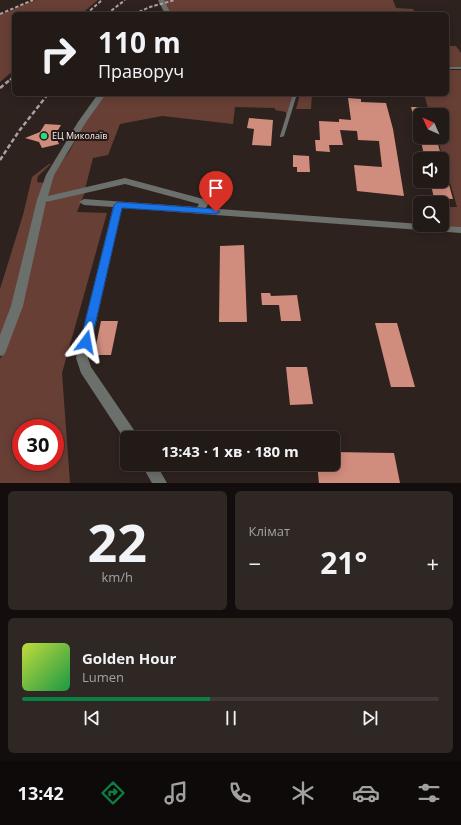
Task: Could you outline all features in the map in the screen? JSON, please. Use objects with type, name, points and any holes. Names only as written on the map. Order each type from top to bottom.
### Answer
[{"type":"street","points":[[161,0],[167,12]]},
{"type":"street","points":[[0,351],[17,306],[42,200],[50,175],[82,122],[101,96]]},
{"type":"street","points":[[42,200],[125,181],[204,202],[201,210]]},
{"type":"street","points":[[84,202],[461,230]]},
{"type":"street","points":[[118,205],[82,358],[85,369],[126,431]]},
{"type":"street","points":[[152,471],[160,483]]},
{"type":"lane","points":[[449,68],[461,68]]},
{"type":"lane","points":[[282,136],[294,96]]},
{"type":"shaded area","points":[[35,0],[98,0],[83,12],[12,12],[12,72],[0,82],[0,15]]},
{"type":"shaded area","points":[[162,0],[393,0],[396,8],[413,9],[415,12],[168,12]]},
{"type":"shaded area","points":[[449,46],[456,46],[461,53],[461,68],[449,68]]},
{"type":"shaded area","points":[[449,70],[461,70],[461,230],[449,228],[449,207],[457,207],[449,179],[449,152],[441,152],[439,144],[449,144],[449,108],[428,108],[425,96],[449,96]]},
{"type":"shaded area","points":[[104,96],[296,96],[291,114],[286,115],[286,112],[275,110],[275,108],[235,107],[233,124],[162,116],[120,124],[108,155],[93,158],[85,189],[47,197],[52,175],[69,152],[85,122]]},
{"type":"shaded area","points":[[299,96],[312,96],[311,109],[296,109]]},
{"type":"shaded area","points":[[51,164],[38,176],[37,182],[45,183],[17,294],[0,344],[0,289],[23,215],[32,177]]},
{"type":"shaded area","points":[[85,192],[77,212],[107,213],[62,373],[70,483],[0,483],[0,359],[8,344],[44,204],[50,200]]},
{"type":"building","points":[[348,98],[361,99],[361,102],[386,103],[393,129],[404,196],[357,191],[354,165],[382,167],[379,141],[358,140],[357,131],[340,130],[343,145],[329,145],[330,152],[316,151],[315,140],[320,140],[319,121],[339,122],[339,119],[351,120]]},
{"type":"building","points":[[411,107],[422,107],[413,108],[413,114]]},
{"type":"building","points":[[249,118],[273,120],[271,146],[252,145],[254,129],[247,128]]},
{"type":"building","name":"ЕЦ Миколаїв","points":[[45,124],[61,125],[55,135],[59,144],[42,148],[39,142],[25,138],[40,132]]},
{"type":"building","points":[[422,144],[438,144],[440,152],[423,152]]},
{"type":"building","points":[[293,155],[309,156],[310,172],[297,172],[297,167],[293,167]]},
{"type":"building","points":[[449,185],[453,199],[449,199],[449,196],[434,196],[432,188],[449,188]]},
{"type":"building","points":[[244,245],[247,322],[219,322],[220,246]]},
{"type":"building","points":[[261,293],[270,293],[271,296],[297,295],[301,321],[281,321],[279,305],[262,305]]},
{"type":"building","points":[[101,321],[118,321],[111,355],[94,355]]},
{"type":"building","points":[[375,323],[397,323],[415,387],[391,387]]},
{"type":"building","points":[[286,367],[307,367],[313,404],[290,405]]},
{"type":"building","points":[[340,452],[394,453],[400,483],[319,483],[318,471],[340,471]]},
{"type":"railway","points":[[0,14],[33,0]]},
{"type":"railway","points":[[88,12],[102,0]]},
{"type":"railway","points":[[110,12],[125,0]]},
{"type":"railway","points":[[139,12],[175,0]]},
{"type":"railway","points":[[0,88],[11,79]]},
{"type":"railway","points":[[0,160],[19,131],[46,96]]},
{"type":"place","name":"ЕЦ Миколаїв","points":[[44,136]]},
{"type":"route","points":[[86,342],[118,205],[216,212]]}]
